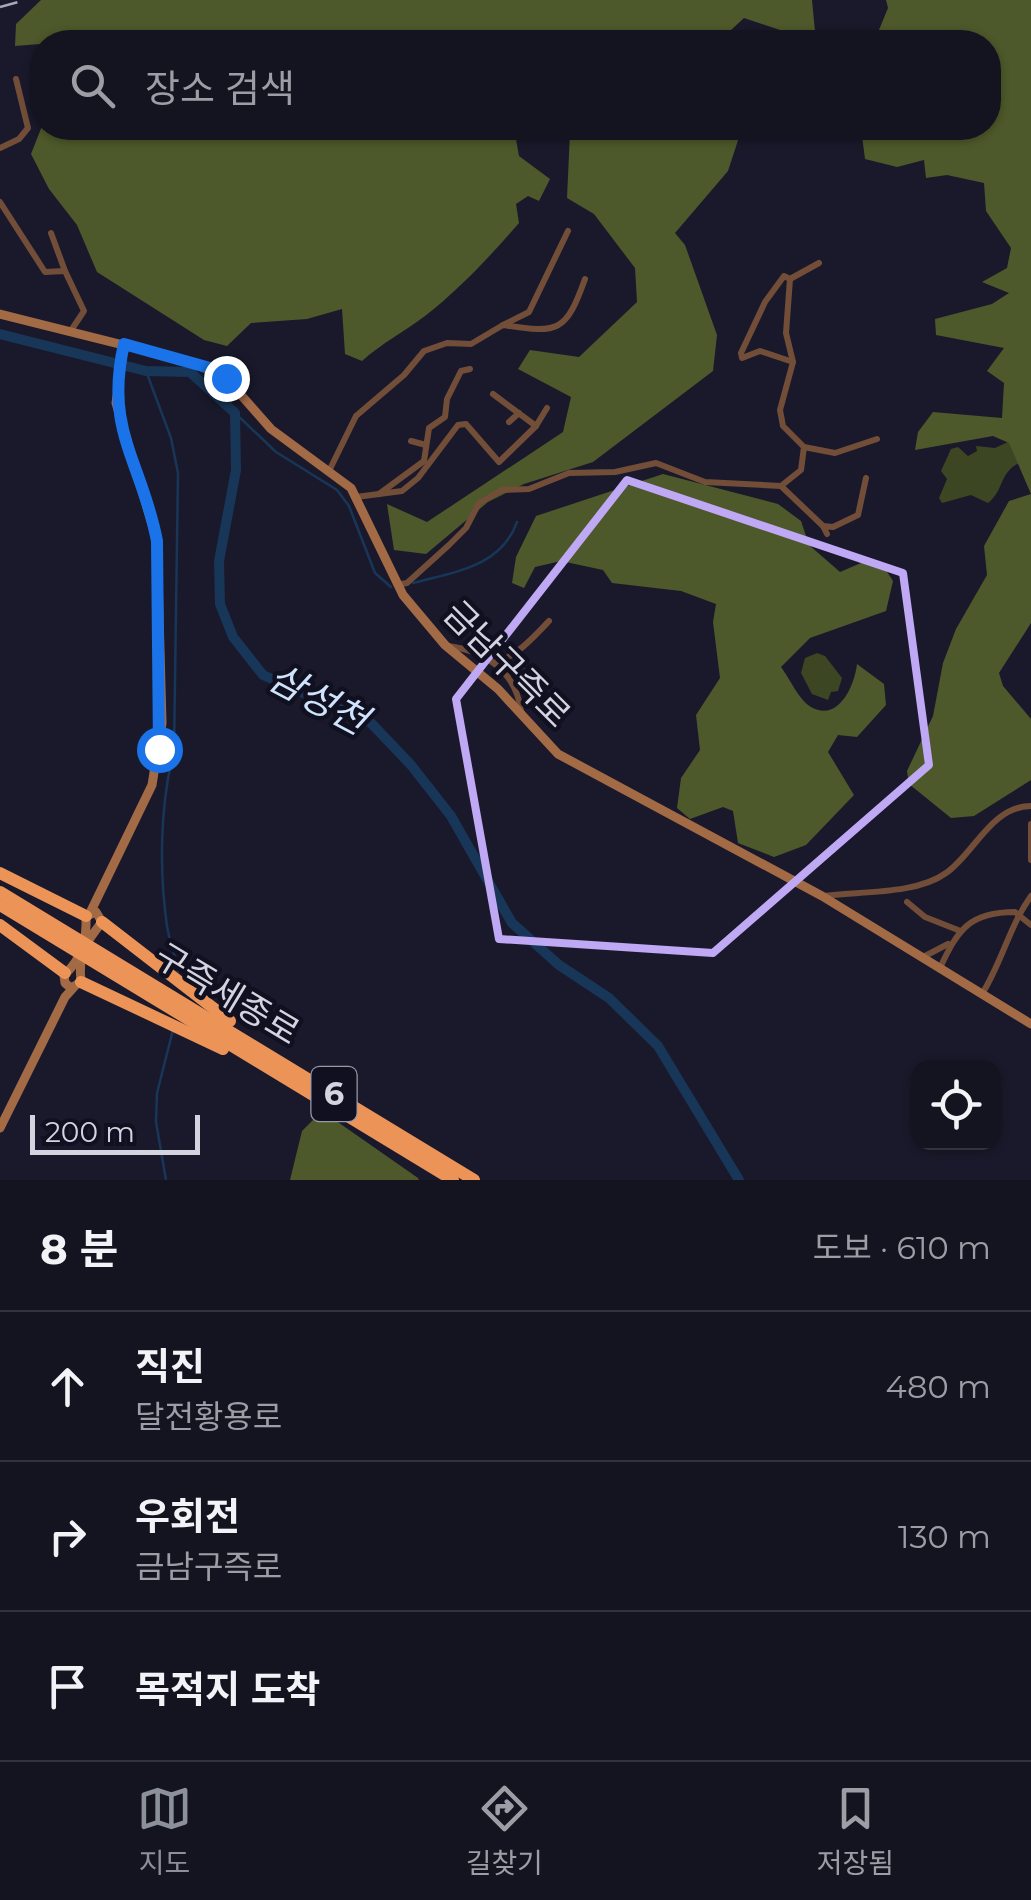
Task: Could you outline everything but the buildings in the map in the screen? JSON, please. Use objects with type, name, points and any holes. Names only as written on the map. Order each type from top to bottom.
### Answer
[{"type":"highway","points":[[0,874],[95,917],[166,974],[194,1015],[335,1101]]},
{"type":"highway","name":"구즉세종로","points":[[0,892],[68,941]]},
{"type":"highway","name":"구즉세종로","points":[[0,906],[164,996],[335,1101],[474,1180]]},
{"type":"highway","points":[[0,925],[71,981],[159,1018],[194,1015]]},
{"type":"highway","name":"구즉세종로","points":[[335,1101],[453,1180]]},
{"type":"main road","name":"금남구즉로","points":[[0,314],[210,368],[226,378],[297,452],[330,471],[356,497],[397,585],[447,646],[522,712],[558,754],[822,896],[1031,1024]]},
{"type":"main road","points":[[0,1128],[77,969],[100,900],[152,785],[162,723],[157,541],[150,508],[121,433],[117,378],[123,348]]},
{"type":"main road","points":[[71,981],[95,917]]},
{"type":"street","points":[[0,148],[20,138],[28,128],[16,78]]},
{"type":"street","points":[[0,202],[45,272],[65,272]]},
{"type":"street","points":[[330,471],[356,416],[404,375],[424,351],[447,344],[472,344],[529,312],[568,232]]},
{"type":"street","points":[[51,233],[84,310],[70,332]]},
{"type":"street","points":[[790,280],[819,263]]},
{"type":"street","points":[[790,280],[784,276],[770,294],[741,353],[742,358],[760,351],[793,362]]},
{"type":"street","points":[[503,325],[533,330],[563,326],[571,317],[585,279]]},
{"type":"street","points":[[790,280],[786,334],[793,362],[780,410],[783,426],[804,447],[835,453],[877,440]]},
{"type":"street","points":[[378,494],[424,461],[429,428],[444,417],[454,384],[461,372],[470,369]]},
{"type":"street","points":[[493,394],[536,426]]},
{"type":"street","points":[[356,497],[402,491],[418,478],[458,425],[466,424],[499,462],[536,426],[546,408]]},
{"type":"street","points":[[509,422],[518,413]]},
{"type":"street","points":[[411,441],[426,445]]},
{"type":"street","points":[[781,486],[801,470],[804,447]]},
{"type":"street","points":[[397,585],[407,583],[449,545],[466,528],[479,503],[502,490],[528,489],[568,474],[615,472],[656,463],[705,482],[781,486],[827,534]]},
{"type":"street","points":[[823,526],[833,527],[858,516],[866,478]]},
{"type":"street","points":[[494,662],[517,654],[530,635],[549,621]]},
{"type":"street","points":[[447,646],[494,662],[507,674],[519,696],[522,712]]},
{"type":"street","points":[[507,674],[522,671]]},
{"type":"street","points":[[822,896],[877,894],[946,874],[979,835],[1005,816],[1031,806]]},
{"type":"street","points":[[1031,824],[1031,860]]},
{"type":"street","points":[[982,994],[1018,914],[1031,896]]},
{"type":"street","points":[[907,902],[925,917],[959,930]]},
{"type":"street","points":[[940,968],[959,930],[982,914],[1018,914],[1031,924]]},
{"type":"street","points":[[923,957],[952,941]]},
{"type":"highlighted area","points":[[627,480],[903,573],[929,765],[713,953],[499,939],[456,699]]},
{"type":"green space","points":[[41,0],[812,0],[815,30],[780,30],[744,18],[731,30],[30,30],[30,45],[15,46],[16,24]]},
{"type":"green space","points":[[886,0],[1031,0],[1031,494],[1009,443],[993,436],[915,450],[918,432],[933,412],[1002,418],[1004,383],[987,371],[1004,348],[936,335],[935,319],[992,304],[1009,293],[982,282],[1007,268],[1011,248],[986,211],[984,183],[947,175],[926,178],[924,160],[897,167],[865,159],[863,140],[1001,140],[1001,30],[879,30],[888,8]]},
{"type":"green space","points":[[36,140],[516,140],[519,156],[550,179],[539,201],[528,196],[516,204],[519,223],[463,283],[362,361],[345,354],[342,309],[307,319],[251,323],[227,346],[204,340],[97,272],[77,225],[49,189],[31,154]]},
{"type":"green space","points":[[570,140],[738,140],[728,171],[675,233],[685,245],[717,335],[713,371],[593,462],[524,484],[488,502],[426,554],[394,550],[387,504],[427,522],[563,432],[571,397],[518,369],[530,350],[579,357],[637,302],[635,268],[594,214],[567,198]]},
{"type":"green space","points":[[1023,435],[1019,463],[1008,472],[988,503],[971,495],[942,503],[939,498],[947,479],[941,471],[951,449],[958,447],[968,456],[977,451],[976,446],[995,448]]},
{"type":"green space","points":[[663,474],[778,504],[801,521],[809,545],[840,572],[861,563],[882,564],[893,581],[886,611],[810,638],[781,667],[803,699],[821,711],[830,710],[844,699],[857,664],[884,684],[886,705],[857,737],[838,735],[828,752],[854,795],[806,845],[774,857],[738,843],[733,811],[723,807],[690,819],[677,808],[681,778],[700,750],[696,715],[720,678],[713,622],[716,604],[681,591],[612,583],[603,570],[561,561],[535,567],[524,588],[512,583],[516,557],[536,516]]},
{"type":"green space","points":[[1031,494],[1031,623],[999,673],[1003,686],[1031,719],[1031,780],[974,816],[951,818],[909,784],[907,771],[933,716],[943,663],[956,629],[987,575],[984,546],[1009,501]]},
{"type":"green space","points":[[817,653],[825,656],[842,678],[838,691],[831,692],[828,700],[812,694],[801,673],[805,658]]},
{"type":"green space","points":[[322,1111],[419,1180],[290,1180],[302,1131]]},
{"type":"waterway","name":"삼성천","points":[[0,334],[146,371],[190,372],[235,413],[236,470],[219,561],[220,604],[233,637],[263,675],[371,723],[411,765],[451,816],[512,923],[559,965],[609,998],[658,1046],[739,1180]]},
{"type":"waterway","points":[[146,371],[171,438],[178,473],[174,750],[166,793],[162,860],[167,926],[178,972]]},
{"type":"waterway","points":[[235,413],[276,452],[337,490],[349,506],[375,573],[391,587]]},
{"type":"waterway","points":[[413,583],[460,571],[488,558],[510,537],[517,522]]},
{"type":"waterway","points":[[166,1180],[156,1122],[157,1093],[173,1030]]},
{"type":"railway","points":[[0,7],[26,0]]},
{"type":"route","points":[[159,749],[162,723],[157,541],[150,508],[121,433],[116,404],[124,344],[210,368],[226,378]]}]
